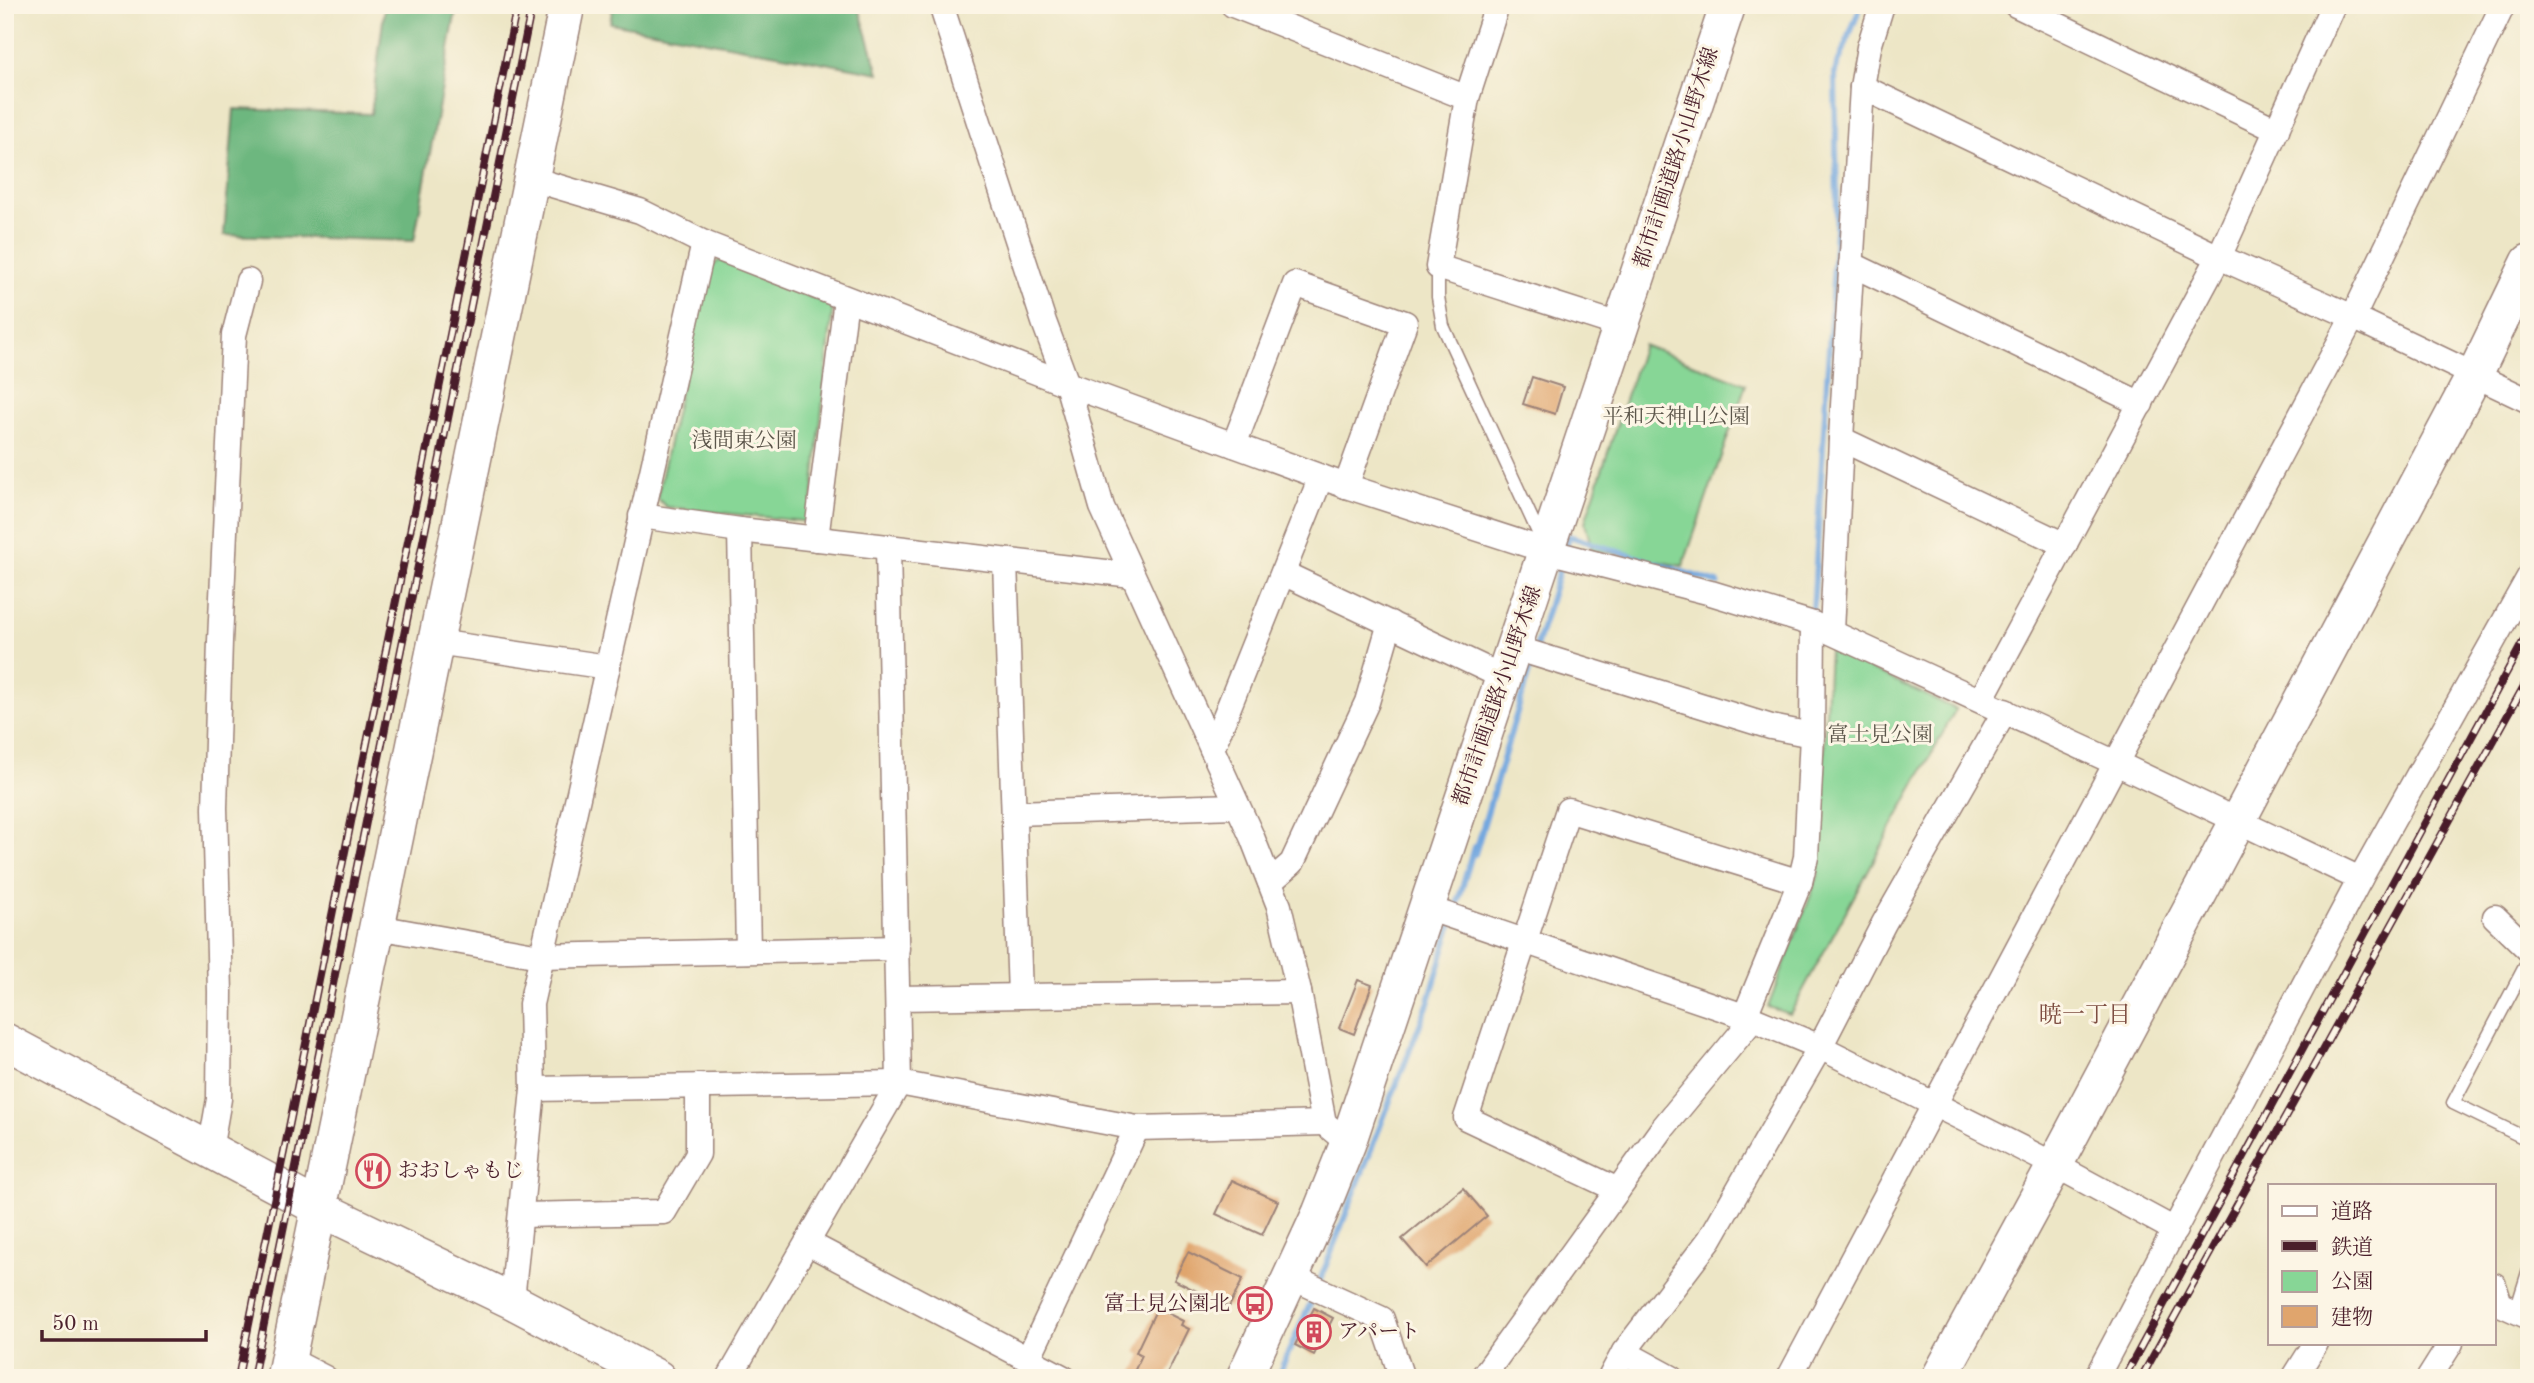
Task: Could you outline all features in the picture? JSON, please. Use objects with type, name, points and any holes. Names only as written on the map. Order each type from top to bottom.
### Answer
[{"type":"street","points":[[325,1378],[286,1368],[567,5]]},
{"type":"street","points":[[533,1089],[900,1083],[1137,1128],[1336,1133],[1279,906],[1212,749],[1102,507],[1067,384],[1044,322],[941,5]]},
{"type":"street","points":[[1496,5],[1468,98],[1438,267],[1622,326]]},
{"type":"street","name":"都市計画道路小山野木線","points":[[1244,1378],[1292,1277],[1336,1133],[1427,908],[1728,5]]},
{"type":"street","points":[[1482,1378],[1662,1129],[1749,1018],[1800,882],[1806,857],[1812,734],[1840,439],[1862,87],[1869,47],[1882,5]]},
{"type":"street","points":[[2016,5],[2277,130]]},
{"type":"street","points":[[1790,1378],[2353,317],[2503,5]]},
{"type":"street","points":[[1245,7],[1468,98]]},
{"type":"street","points":[[1982,700],[2220,257],[2277,130],[2324,8]]},
{"type":"street","points":[[1862,87],[2529,401]]},
{"type":"street","points":[[532,179],[640,211],[704,243],[846,299],[1067,384],[1346,486],[1547,551],[1711,593],[1822,628],[1982,700],[2360,879]]},
{"type":"street","points":[[512,1301],[533,1089],[531,1004],[704,243]]},
{"type":"street","points":[[1939,1378],[2475,374],[2529,262]]},
{"type":"street","points":[[1851,264],[2141,404]]},
{"type":"street","points":[[210,1150],[219,1099],[220,992],[215,808],[220,641],[234,335],[248,281]]},
{"type":"street","points":[[1234,445],[1294,284],[1405,323],[1346,486]]},
{"type":"street","points":[[816,539],[846,299]]},
{"type":"street","points":[[1840,439],[2065,545]]},
{"type":"street","points":[[1212,749],[1321,477]]},
{"type":"street","points":[[640,516],[1132,575]]},
{"type":"street","points":[[740,530],[748,951]]},
{"type":"street","points":[[729,1378],[900,1083],[887,547]]},
{"type":"street","points":[[1005,561],[1020,996]]},
{"type":"street","points":[[1283,573],[1390,624],[1510,663],[1771,727],[1812,734]]},
{"type":"street","points":[[2096,1378],[2360,879],[2529,577]]},
{"type":"street","points":[[1270,882],[1292,863],[1367,702],[1390,624]]},
{"type":"street","points":[[436,642],[608,667]]},
{"type":"street","points":[[1610,1378],[1624,1352],[1710,1239],[1820,1047],[1884,923],[2005,711]]},
{"type":"street","points":[[1014,813],[1236,806]]},
{"type":"street","points":[[1618,1190],[1466,1118],[1567,810],[1800,882]]},
{"type":"street","points":[[1427,908],[1749,1018],[1820,1047],[2055,1165],[2175,1230]]},
{"type":"street","points":[[2495,917],[2529,950]]},
{"type":"street","points":[[377,927],[540,956],[897,948]]},
{"type":"street","points":[[898,998],[1299,992]]},
{"type":"street","points":[[5,1041],[319,1208],[512,1301],[658,1378]]},
{"type":"street","points":[[521,1215],[664,1212],[698,1154],[698,1086]]},
{"type":"street","points":[[1028,1359],[1137,1128]]},
{"type":"street","points":[[808,1243],[1064,1378]]},
{"type":"street","points":[[1292,1277],[1382,1319],[1402,1378]]},
{"type":"street","points":[[2496,1294],[2500,1304],[2523,1314]]},
{"type":"street","points":[[2294,1378],[2315,1344]]},
{"type":"street","points":[[2429,1378],[2450,1344]]},
{"type":"street","points":[[1624,1352],[1672,1378]]},
{"type":"lane","points":[[1438,267],[1438,297],[1443,326],[1451,347],[1547,551]]},
{"type":"lane","points":[[2529,959],[2453,1103],[2529,1140]]},
{"type":"lane","points":[[2523,1314],[2529,1269]]},
{"type":"green space","points":[[385,5],[457,5],[414,241],[224,235],[234,109],[371,114]]},
{"type":"green space","points":[[613,5],[858,5],[879,73],[610,23]]},
{"type":"green space","name":"浅間東公園","points":[[720,260],[833,306],[810,522],[666,507],[657,498],[706,271]]},
{"type":"green space","name":"平和天神山公園","points":[[1643,345],[1746,384],[1683,566],[1592,550],[1585,522]]},
{"type":"green space","name":"富士見公園","points":[[1829,650],[1956,709],[1790,1014],[1768,1007],[1818,876]]},
{"type":"building","points":[[1532,377],[1563,387],[1555,414],[1523,404]]},
{"type":"building","points":[[1358,980],[1372,985],[1354,1034],[1339,1028]]},
{"type":"building","points":[[1232,1180],[1278,1201],[1262,1235],[1216,1214]]},
{"type":"building","points":[[1463,1188],[1487,1216],[1426,1267],[1402,1239]]},
{"type":"building","points":[[1188,1252],[1243,1279],[1229,1307],[1174,1280]]},
{"type":"building","points":[[1157,1308],[1183,1321],[1181,1325],[1189,1329],[1165,1378],[1131,1378],[1142,1355],[1136,1352]]},
{"type":"building","name":"アパート","points":[[1314,1308],[1333,1318],[1314,1355],[1295,1345]]},
{"type":"waterway","points":[[1809,611],[1813,612],[1837,214],[1835,72],[1861,5]]},
{"type":"waterway","points":[[1565,551],[1569,536],[1718,583]]},
{"type":"waterway","points":[[1536,648],[1562,561]]},
{"type":"waterway","points":[[1455,912],[1533,658]]},
{"type":"waterway","points":[[1319,1283],[1429,1001],[1452,923]]},
{"type":"waterway","points":[[1277,1378],[1315,1293]]},
{"type":"railway","points":[[238,1378],[517,5]]},
{"type":"railway","points":[[253,1378],[532,5]]},
{"type":"railway","points":[[2124,1378],[2529,631]]},
{"type":"railway","points":[[2141,1378],[2529,677]]},
{"type":"place","name":"おおしゃもじ","points":[[373,1171]]},
{"type":"place","name":"富士見公園北","points":[[1255,1304]]},
{"type":"place","name":"アパート","points":[[1314,1332]]},
{"type":"district","name":"暁一丁目","points":[[2085,1015]]}]
